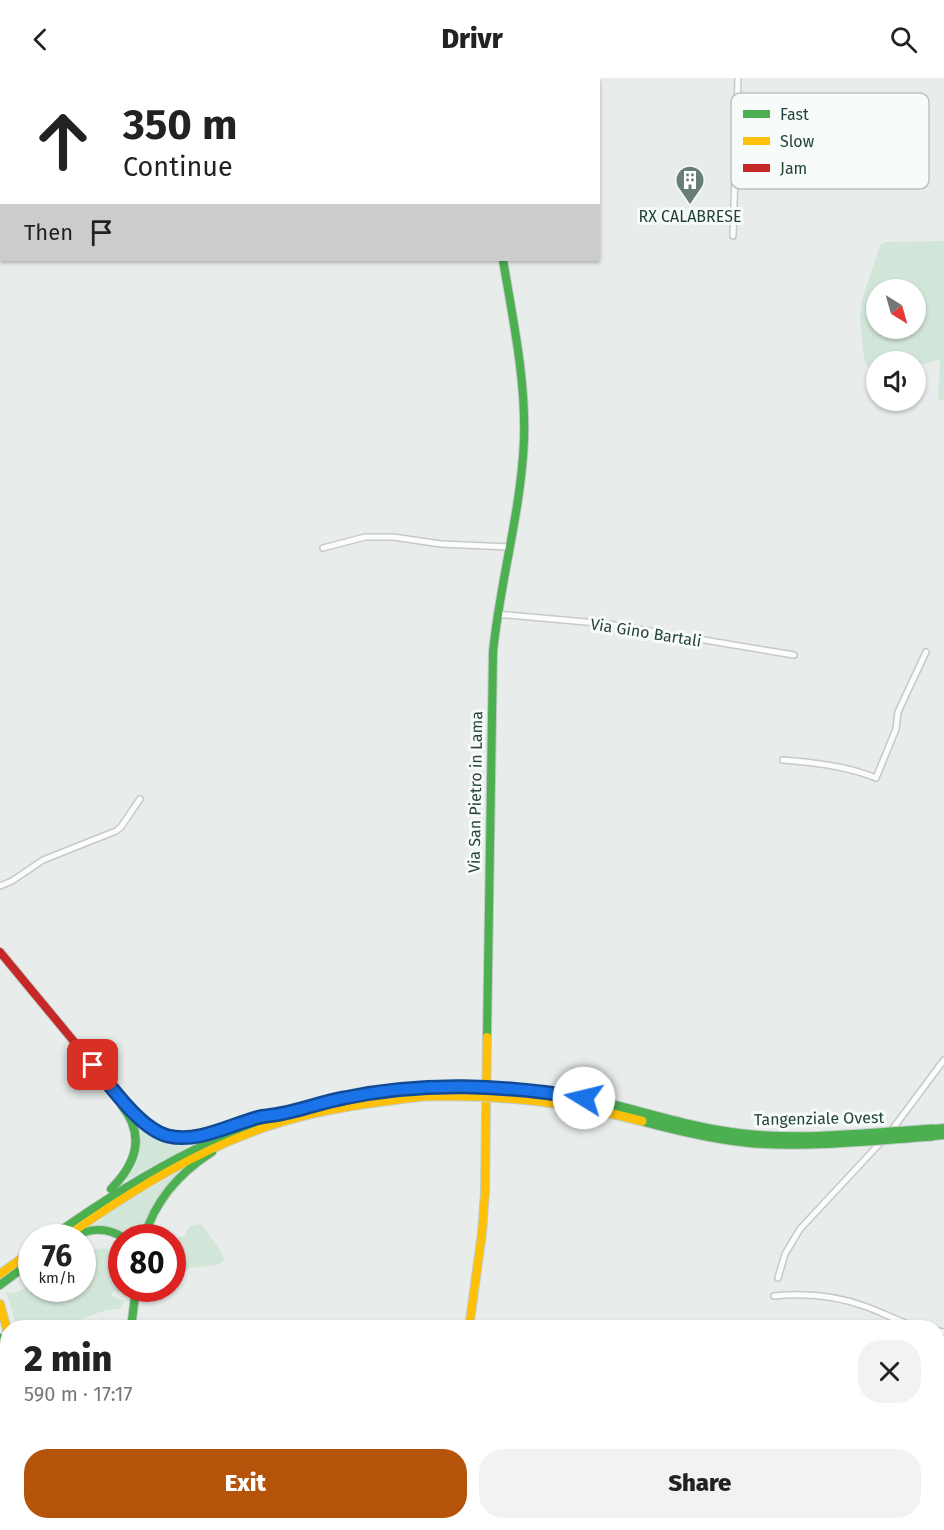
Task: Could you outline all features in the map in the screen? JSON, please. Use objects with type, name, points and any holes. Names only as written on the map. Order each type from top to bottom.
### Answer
[{"type":"main road","name":"Via San Pietro in Lama","points":[[470,1320],[485,1192],[491,692],[497,614],[523,470],[525,410],[516,332],[503,261]]},
{"type":"main road","points":[[2,953],[105,1079],[144,1122],[158,1132],[166,1135],[192,1137],[274,1115]]},
{"type":"main road","points":[[66,1224],[72,1217],[118,1183],[134,1154],[133,1122],[105,1079]]},
{"type":"main road","name":"Tangenziale Ovest","points":[[77,1224],[173,1166],[224,1141],[291,1119],[348,1105],[426,1091]]},
{"type":"main road","name":"Tangenziale Ovest","points":[[73,1224],[124,1186],[174,1156],[215,1137],[274,1115],[346,1097],[426,1091],[515,1096],[620,1115],[696,1134],[757,1143],[812,1144],[933,1132],[944,1128]]},
{"type":"main road","points":[[150,1224],[157,1206],[190,1167],[219,1149],[291,1119]]},
{"type":"main road","name":"Tangenziale Ovest","points":[[933,1132],[944,1135]]},
{"type":"main road","points":[[0,1275],[16,1268]]},
{"type":"main road","points":[[0,1285],[16,1268]]},
{"type":"main road","points":[[132,1320],[134,1302]]},
{"type":"main road","points":[[0,1304],[4,1320]]},
{"type":"street","points":[[738,78],[738,93]]},
{"type":"street","points":[[733,236],[734,189]]},
{"type":"street","points":[[323,548],[365,537],[393,537],[441,544],[509,547]]},
{"type":"street","name":"Via Gino Bartali","points":[[497,614],[608,624],[794,655]]},
{"type":"street","points":[[783,760],[876,778],[896,729],[898,712],[926,652]]},
{"type":"street","points":[[0,886],[12,881],[50,856],[116,831],[140,799]]},
{"type":"street","points":[[778,1278],[785,1254],[800,1229],[876,1150],[944,1060]]},
{"type":"street","points":[[774,1296],[794,1294],[815,1296],[865,1306],[900,1320]]},
{"type":"green space","points":[[944,241],[944,400],[938,400],[940,360],[926,363],[926,351],[866,351],[866,364],[860,317],[866,287],[866,339],[926,339],[926,279],[869,279],[880,245],[886,242]]},
{"type":"green space","points":[[137,1119],[180,1141],[200,1140],[125,1181],[132,1173],[139,1158]]},
{"type":"green space","points":[[181,1171],[148,1224],[108,1224],[108,1230],[96,1228],[95,1224],[125,1202]]},
{"type":"green space","points":[[201,1224],[222,1253],[224,1261],[220,1264],[186,1269],[186,1233],[190,1226]]},
{"type":"green space","points":[[105,1248],[108,1249],[108,1302],[124,1302],[120,1309],[106,1310],[80,1320],[15,1320],[6,1292],[18,1292],[18,1302],[96,1302],[96,1249]]},
{"type":"traffic: fast","points":[[487,1037],[493,652],[519,494],[524,440],[521,372],[503,261]]},
{"type":"traffic: fast","points":[[70,1224],[157,1169],[231,1133],[310,1106],[353,1096],[425,1087]]},
{"type":"traffic: fast","points":[[425,1087],[504,1088],[544,1092],[603,1102],[702,1127],[767,1136],[838,1136],[933,1129]]},
{"type":"traffic: fast","points":[[111,1189],[127,1170],[135,1149],[134,1128],[122,1106]]},
{"type":"traffic: fast","points":[[642,1121],[698,1135],[754,1143],[821,1144],[933,1136]]},
{"type":"traffic: fast","points":[[933,1129],[944,1128]]},
{"type":"traffic: fast","points":[[933,1136],[944,1135]]},
{"type":"traffic: fast","points":[[149,1224],[162,1200],[179,1178],[212,1152]]},
{"type":"traffic: fast","points":[[96,1230],[108,1231]]},
{"type":"traffic: fast","points":[[0,1285],[18,1272]]},
{"type":"traffic: fast","points":[[132,1320],[134,1302]]},
{"type":"traffic: slow","points":[[470,1320],[485,1192],[487,1037]]},
{"type":"traffic: slow","points":[[85,1224],[167,1172],[249,1133],[333,1109],[427,1096]]},
{"type":"traffic: slow","points":[[427,1096],[482,1096],[562,1104],[642,1121]]},
{"type":"traffic: slow","points":[[0,1274],[18,1261]]},
{"type":"traffic: slow","points":[[0,1304],[4,1320]]},
{"type":"traffic: jam","points":[[0,952],[105,1079],[151,1128],[166,1135],[183,1138],[220,1130]]},
{"type":"place","name":"RX CALABRESE","points":[[690,206]]},
{"type":"route","points":[[93,1065],[151,1128],[166,1135],[183,1138],[219,1131],[256,1118],[346,1097],[425,1087],[497,1087],[584,1098]]}]
